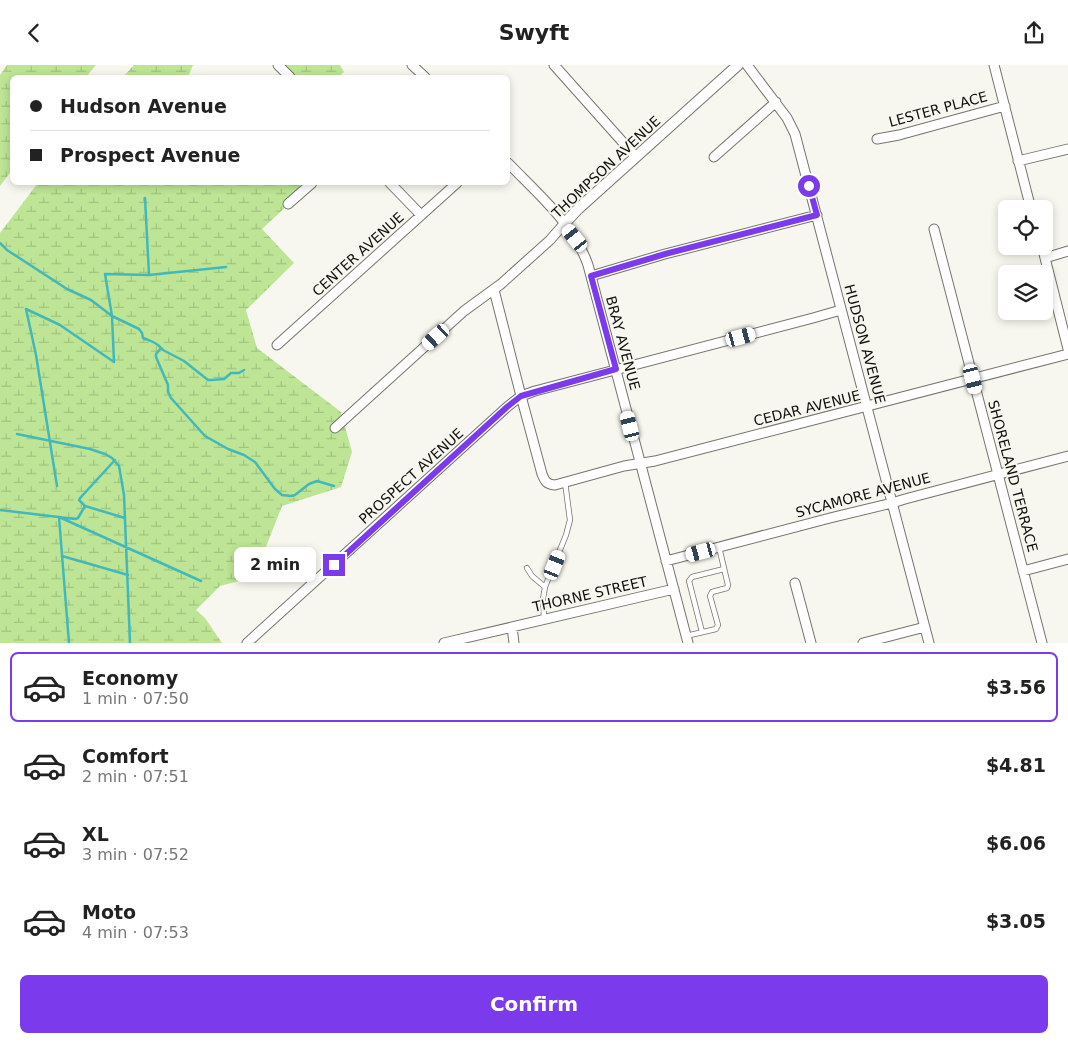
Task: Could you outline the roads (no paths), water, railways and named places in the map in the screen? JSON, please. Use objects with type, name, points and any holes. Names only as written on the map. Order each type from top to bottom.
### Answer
[{"type":"street","points":[[278,65],[288,75]]},
{"type":"street","points":[[412,65],[422,75]]},
{"type":"street","points":[[554,65],[636,157]]},
{"type":"street","name":"THOMPSON AVENUE","points":[[335,428],[464,311],[494,290],[550,240],[578,209],[738,65]]},
{"type":"street","name":"HUDSON AVENUE","points":[[747,65],[776,102],[795,134],[929,643]]},
{"type":"street","points":[[994,65],[1029,200]]},
{"type":"street","points":[[714,157],[776,102]]},
{"type":"street","name":"LESTER PLACE","points":[[877,139],[899,135],[1005,105]]},
{"type":"street","points":[[1018,161],[1068,149]]},
{"type":"street","name":"BRAY AVENUE","points":[[510,165],[554,210],[584,253],[687,639]]},
{"type":"street","points":[[288,204],[310,185]]},
{"type":"street","points":[[392,185],[421,215]]},
{"type":"street","name":"CENTER AVENUE","points":[[277,345],[455,185]]},
{"type":"street","points":[[591,276],[665,254],[817,215]]},
{"type":"street","name":"SHORELAND TERRACE","points":[[934,229],[1042,643]]},
{"type":"street","points":[[1045,258],[1068,251]]},
{"type":"street","points":[[1044,255],[1068,349]]},
{"type":"street","points":[[494,290],[521,396]]},
{"type":"street","name":"PROSPECT AVENUE","points":[[247,643],[521,396],[841,309]]},
{"type":"street","name":"CEDAR AVENUE","points":[[521,396],[545,482],[549,485],[555,485],[624,466],[664,459],[1068,354]]},
{"type":"street","name":"SYCAMORE AVENUE","points":[[666,561],[1068,456]]},
{"type":"street","points":[[1023,571],[1068,559]]},
{"type":"street","points":[[795,583],[811,643]]},
{"type":"street","name":"THORNE STREET","points":[[444,643],[674,589]]},
{"type":"street","points":[[512,627],[514,643]]},
{"type":"street","points":[[863,643],[925,627]]},
{"type":"lane","points":[[544,619],[544,587],[566,535],[570,520],[565,482]]},
{"type":"lane","points":[[687,639],[702,632],[716,629],[718,625],[710,596],[712,592],[727,588],[728,585],[719,547]]},
{"type":"lane","points":[[527,568],[532,576],[544,587]]},
{"type":"lane","points":[[702,632],[689,581],[692,577],[724,569]]},
{"type":"waterway","points":[[145,198],[149,275]]},
{"type":"waterway","points":[[0,243],[7,250],[67,289],[91,300],[112,316],[139,329],[143,338],[159,346],[161,348],[156,357],[168,385],[168,392],[171,398],[205,436],[255,462],[275,489],[282,495],[295,495],[309,484],[317,481],[334,486]]},
{"type":"waterway","points":[[57,486],[36,355],[26,309],[60,325],[114,362],[112,316],[105,274],[149,275],[226,267]]},
{"type":"waterway","points":[[161,348],[184,361],[208,380],[224,379],[231,373],[239,373],[244,370]]},
{"type":"waterway","points":[[17,434],[90,449],[112,458],[119,466],[124,495],[130,643]]},
{"type":"waterway","points":[[115,460],[79,500],[85,506],[125,518]]},
{"type":"waterway","points":[[0,510],[75,519],[78,518],[85,506]]},
{"type":"waterway","points":[[69,643],[59,517],[201,581]]},
{"type":"waterway","points":[[62,556],[128,575]]}]
